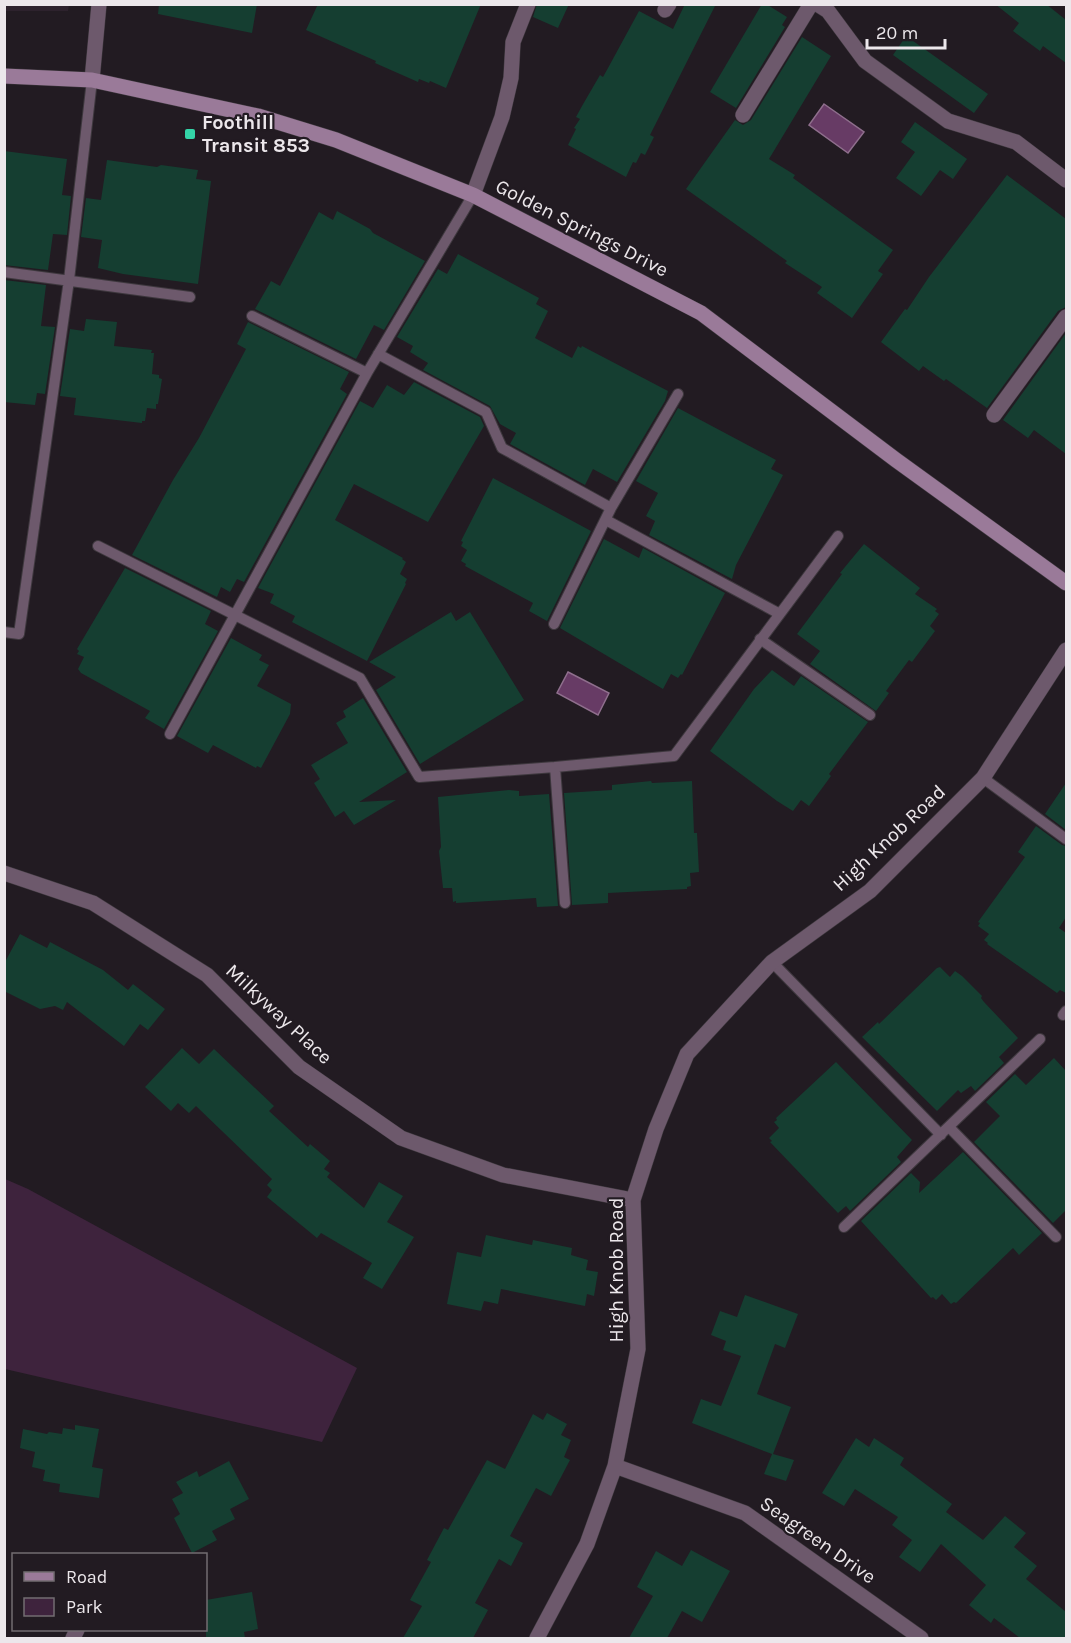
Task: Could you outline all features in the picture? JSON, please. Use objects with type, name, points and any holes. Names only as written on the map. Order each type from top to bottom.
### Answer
[{"type":"main road","name":"Golden Springs Drive","points":[[4,76],[92,80],[258,116],[336,140],[473,195],[700,313],[896,460],[1066,583]]},
{"type":"street","points":[[92,80],[99,4]]},
{"type":"street","points":[[473,195],[501,117],[512,78],[513,42],[528,4]]},
{"type":"street","points":[[743,115],[811,4]]},
{"type":"street","points":[[817,4],[828,11],[865,61],[948,121],[1016,142],[1066,180]]},
{"type":"street","points":[[994,415],[1066,317]]},
{"type":"street","name":"High Knob Road","points":[[537,1638],[587,1544],[615,1466],[638,1349],[633,1200],[656,1129],[687,1054],[772,962],[870,891],[983,778],[1066,650]]},
{"type":"street","name":"Milkyway Place","points":[[4,873],[93,903],[207,975],[299,1067],[400,1138],[503,1175],[633,1200]]},
{"type":"street","name":"Seagreen Drive","points":[[615,1466],[745,1513],[921,1638]]},
{"type":"lane","points":[[4,632],[19,634],[69,280],[92,80]]},
{"type":"lane","points":[[170,734],[367,373],[473,195]]},
{"type":"lane","points":[[4,272],[190,297]]},
{"type":"lane","points":[[252,316],[367,373]]},
{"type":"lane","points":[[378,354],[486,412],[502,448],[611,508]]},
{"type":"lane","points":[[554,624],[611,508],[678,394]]},
{"type":"lane","points":[[606,520],[778,613]]},
{"type":"lane","points":[[98,546],[360,678],[419,777],[674,756],[778,613],[838,536]]},
{"type":"lane","points":[[760,639],[870,716]]},
{"type":"lane","points":[[555,767],[565,903]]},
{"type":"lane","points":[[983,778],[1066,839]]},
{"type":"lane","points":[[772,962],[1056,1238]]},
{"type":"lane","points":[[844,1227],[1040,1039]]},
{"type":"shaded area","points":[[4,5],[69,5],[68,11],[5,11]]},
{"type":"shaded area","points":[[824,104],[864,132],[848,153],[809,125]]},
{"type":"shaded area","points":[[568,672],[609,693],[598,715],[557,693]]},
{"type":"green space","points":[[5,1179],[28,1189],[357,1368],[322,1442],[5,1369]]},
{"type":"building","points":[[159,4],[257,4],[252,33],[158,14]]},
{"type":"building","points":[[318,4],[481,4],[446,88],[430,81],[429,83],[419,79],[418,82],[306,30]]},
{"type":"building","points":[[537,4],[569,4],[558,28],[533,17]]},
{"type":"building","points":[[685,4],[716,4],[650,135],[654,137],[645,155],[641,153],[636,163],[633,162],[626,177],[568,145],[580,119],[576,117],[600,75],[603,77],[639,11],[673,29]]},
{"type":"building","points":[[762,4],[766,4],[787,17],[782,25],[785,27],[736,108],[710,92]]},
{"type":"building","points":[[995,4],[1046,4],[1066,20],[1066,63],[1043,46],[1040,51],[1013,31],[1019,23]]},
{"type":"building","points":[[906,36],[988,94],[974,113],[893,55]]},
{"type":"building","points":[[802,37],[831,56],[769,159],[795,175],[793,178],[893,250],[878,271],[883,274],[852,318],[817,293],[822,287],[785,263],[787,261],[686,189],[735,120],[743,125],[751,120]]},
{"type":"building","points":[[915,122],[967,159],[953,179],[940,170],[921,196],[896,178],[915,152],[901,142]]},
{"type":"building","points":[[4,151],[67,159],[62,195],[71,196],[67,235],[53,234],[48,270],[4,265]]},
{"type":"building","points":[[107,160],[198,170],[196,179],[211,181],[198,284],[123,274],[98,268],[102,240],[81,237],[86,198],[101,200]]},
{"type":"building","points":[[1007,175],[1066,219],[1066,307],[1058,311],[987,408],[923,366],[919,371],[881,342]]},
{"type":"building","points":[[337,211],[425,261],[384,330],[374,325],[356,359],[255,309],[271,281],[280,286],[319,212],[333,220]]},
{"type":"building","points":[[458,254],[539,298],[536,304],[548,311],[535,338],[572,358],[578,346],[581,348],[582,346],[668,391],[665,401],[617,482],[593,469],[585,485],[510,444],[516,433],[500,424],[490,406],[423,370],[428,363],[410,352],[413,346],[397,337],[438,269],[447,274]]},
{"type":"building","points":[[4,280],[46,285],[41,326],[55,327],[45,394],[37,393],[35,405],[4,402]]},
{"type":"building","points":[[86,319],[117,322],[114,346],[152,350],[151,353],[154,353],[152,374],[159,375],[162,379],[158,404],[156,404],[156,409],[147,408],[145,421],[142,423],[74,415],[76,398],[60,396],[70,329],[84,331]]},
{"type":"building","points":[[248,322],[349,372],[340,389],[347,394],[244,582],[237,579],[230,592],[221,587],[217,597],[132,555],[199,438],[246,349],[237,344]]},
{"type":"building","points":[[1066,333],[1066,454],[1034,430],[1028,438],[1003,420]]},
{"type":"building","points":[[414,382],[480,417],[484,426],[428,522],[354,484],[335,520],[403,558],[406,562],[400,574],[407,579],[406,584],[367,661],[292,622],[295,616],[270,603],[274,594],[258,588],[360,401],[373,408],[387,385],[404,395]]},
{"type":"building","points":[[678,408],[776,460],[771,469],[783,475],[736,565],[732,579],[649,535],[655,521],[646,516],[658,493],[636,481]]},
{"type":"building","points":[[493,478],[591,531],[547,621],[529,611],[533,603],[465,566],[466,564],[461,561],[467,550],[461,546],[463,542],[461,541]]},
{"type":"building","points":[[604,539],[639,558],[643,548],[725,593],[682,675],[678,678],[671,674],[663,689],[560,628]]},
{"type":"building","points":[[864,544],[920,588],[915,594],[937,609],[935,611],[939,614],[930,626],[935,631],[886,691],[889,693],[876,711],[810,664],[820,651],[797,634],[842,574],[840,573]]},
{"type":"building","points":[[125,568],[211,611],[205,624],[218,631],[164,729],[145,718],[150,711],[81,673],[78,669],[84,657],[77,654],[79,651],[77,649]]},
{"type":"building","points":[[451,612],[456,621],[470,612],[524,700],[420,764],[376,690],[396,677],[369,662]]},
{"type":"building","points":[[231,638],[262,655],[259,660],[269,665],[257,686],[291,704],[290,714],[261,768],[257,766],[256,768],[213,745],[208,753],[177,736]]},
{"type":"building","points":[[772,670],[794,686],[801,676],[868,722],[829,774],[831,776],[809,806],[801,800],[793,811],[710,751],[754,689]]},
{"type":"building","points":[[363,698],[407,772],[359,802],[396,800],[354,825],[344,811],[335,817],[314,783],[320,779],[311,765],[348,743],[336,723],[346,717],[343,711]]},
{"type":"building","points":[[651,781],[652,783],[692,781],[694,833],[697,833],[699,872],[690,873],[691,886],[687,889],[608,893],[608,903],[572,905],[564,793],[612,790],[612,785]]},
{"type":"building","points":[[1066,783],[1066,830],[1045,814]]},
{"type":"building","points":[[519,791],[519,796],[549,794],[558,906],[537,907],[536,898],[456,903],[456,901],[453,902],[452,888],[443,888],[439,851],[441,847],[438,797]]},
{"type":"building","points":[[1036,826],[1066,846],[1066,917],[1059,928],[1066,933],[1066,993],[1060,990],[1057,993],[987,944],[984,940],[989,934],[978,926],[980,923],[978,922],[1025,857],[1018,852]]},
{"type":"building","points":[[20,934],[47,948],[50,942],[103,970],[128,990],[133,984],[165,1009],[148,1030],[140,1024],[124,1046],[67,1002],[63,1010],[55,1006],[40,1009],[4,991],[4,964]]},
{"type":"building","points":[[940,967],[950,977],[955,971],[962,976],[1018,1038],[999,1057],[1004,1063],[975,1091],[971,1086],[961,1093],[958,1090],[937,1111],[862,1037]]},
{"type":"building","points":[[182,1048],[199,1064],[214,1049],[274,1106],[269,1111],[308,1147],[310,1144],[330,1161],[324,1169],[330,1173],[327,1177],[364,1208],[379,1182],[403,1196],[387,1222],[414,1237],[382,1289],[363,1278],[372,1263],[321,1233],[317,1238],[267,1197],[272,1190],[267,1185],[272,1179],[196,1106],[189,1113],[178,1103],[171,1111],[145,1087]]},
{"type":"building","points":[[1054,1058],[1066,1071],[1066,1210],[1053,1223],[974,1142],[1000,1116],[986,1102],[1015,1074],[1026,1085]]},
{"type":"building","points":[[836,1062],[912,1140],[897,1157],[901,1162],[850,1211],[846,1206],[838,1213],[770,1142],[772,1141],[769,1138],[779,1128],[774,1122],[776,1118]]},
{"type":"building","points":[[963,1152],[1042,1233],[1019,1255],[1013,1248],[956,1303],[951,1304],[942,1294],[936,1300],[931,1298],[861,1221],[911,1173],[920,1182],[919,1193]]},
{"type":"building","points":[[486,1235],[532,1245],[533,1240],[572,1248],[571,1255],[588,1260],[586,1270],[598,1272],[594,1296],[587,1294],[585,1306],[501,1289],[498,1304],[484,1301],[481,1311],[447,1304],[457,1252],[481,1257]]},
{"type":"building","points":[[745,1295],[798,1314],[785,1348],[775,1344],[757,1394],[791,1407],[773,1454],[794,1460],[786,1481],[764,1474],[772,1454],[692,1423],[701,1399],[721,1406],[741,1356],[723,1350],[726,1341],[711,1335],[720,1311],[737,1317]]},
{"type":"building","points":[[547,1413],[567,1424],[561,1435],[571,1440],[564,1457],[570,1460],[551,1496],[536,1488],[510,1536],[523,1543],[511,1566],[499,1559],[475,1603],[488,1610],[473,1638],[403,1638],[422,1606],[410,1600],[431,1562],[427,1560],[444,1528],[448,1530],[487,1460],[505,1469],[533,1414],[543,1420]]},
{"type":"building","points":[[75,1425],[99,1429],[92,1467],[103,1469],[99,1498],[59,1492],[60,1484],[43,1481],[45,1470],[32,1467],[35,1452],[20,1448],[23,1429],[47,1434],[49,1432],[62,1434],[63,1428],[75,1430]]},
{"type":"building","points":[[856,1438],[869,1447],[874,1438],[904,1458],[900,1465],[952,1504],[946,1512],[983,1540],[1005,1516],[1026,1533],[1014,1547],[1037,1566],[1026,1579],[1066,1612],[1066,1638],[1020,1638],[994,1618],[991,1623],[969,1605],[986,1585],[941,1544],[920,1572],[899,1557],[912,1540],[892,1525],[898,1517],[855,1489],[844,1506],[822,1493]]},
{"type":"building","points":[[229,1461],[249,1499],[230,1509],[235,1519],[212,1531],[217,1540],[192,1553],[174,1518],[180,1514],[172,1499],[183,1493],[176,1482],[197,1471],[199,1477]]},
{"type":"building","points":[[691,1550],[730,1571],[702,1622],[682,1611],[667,1638],[629,1638],[653,1596],[637,1587],[656,1551],[682,1566]]},
{"type":"building","points":[[252,1592],[258,1629],[244,1632],[245,1638],[206,1638],[207,1600]]},
{"type":"place","name":"Foothill Transit 853","points":[[190,134]]}]
